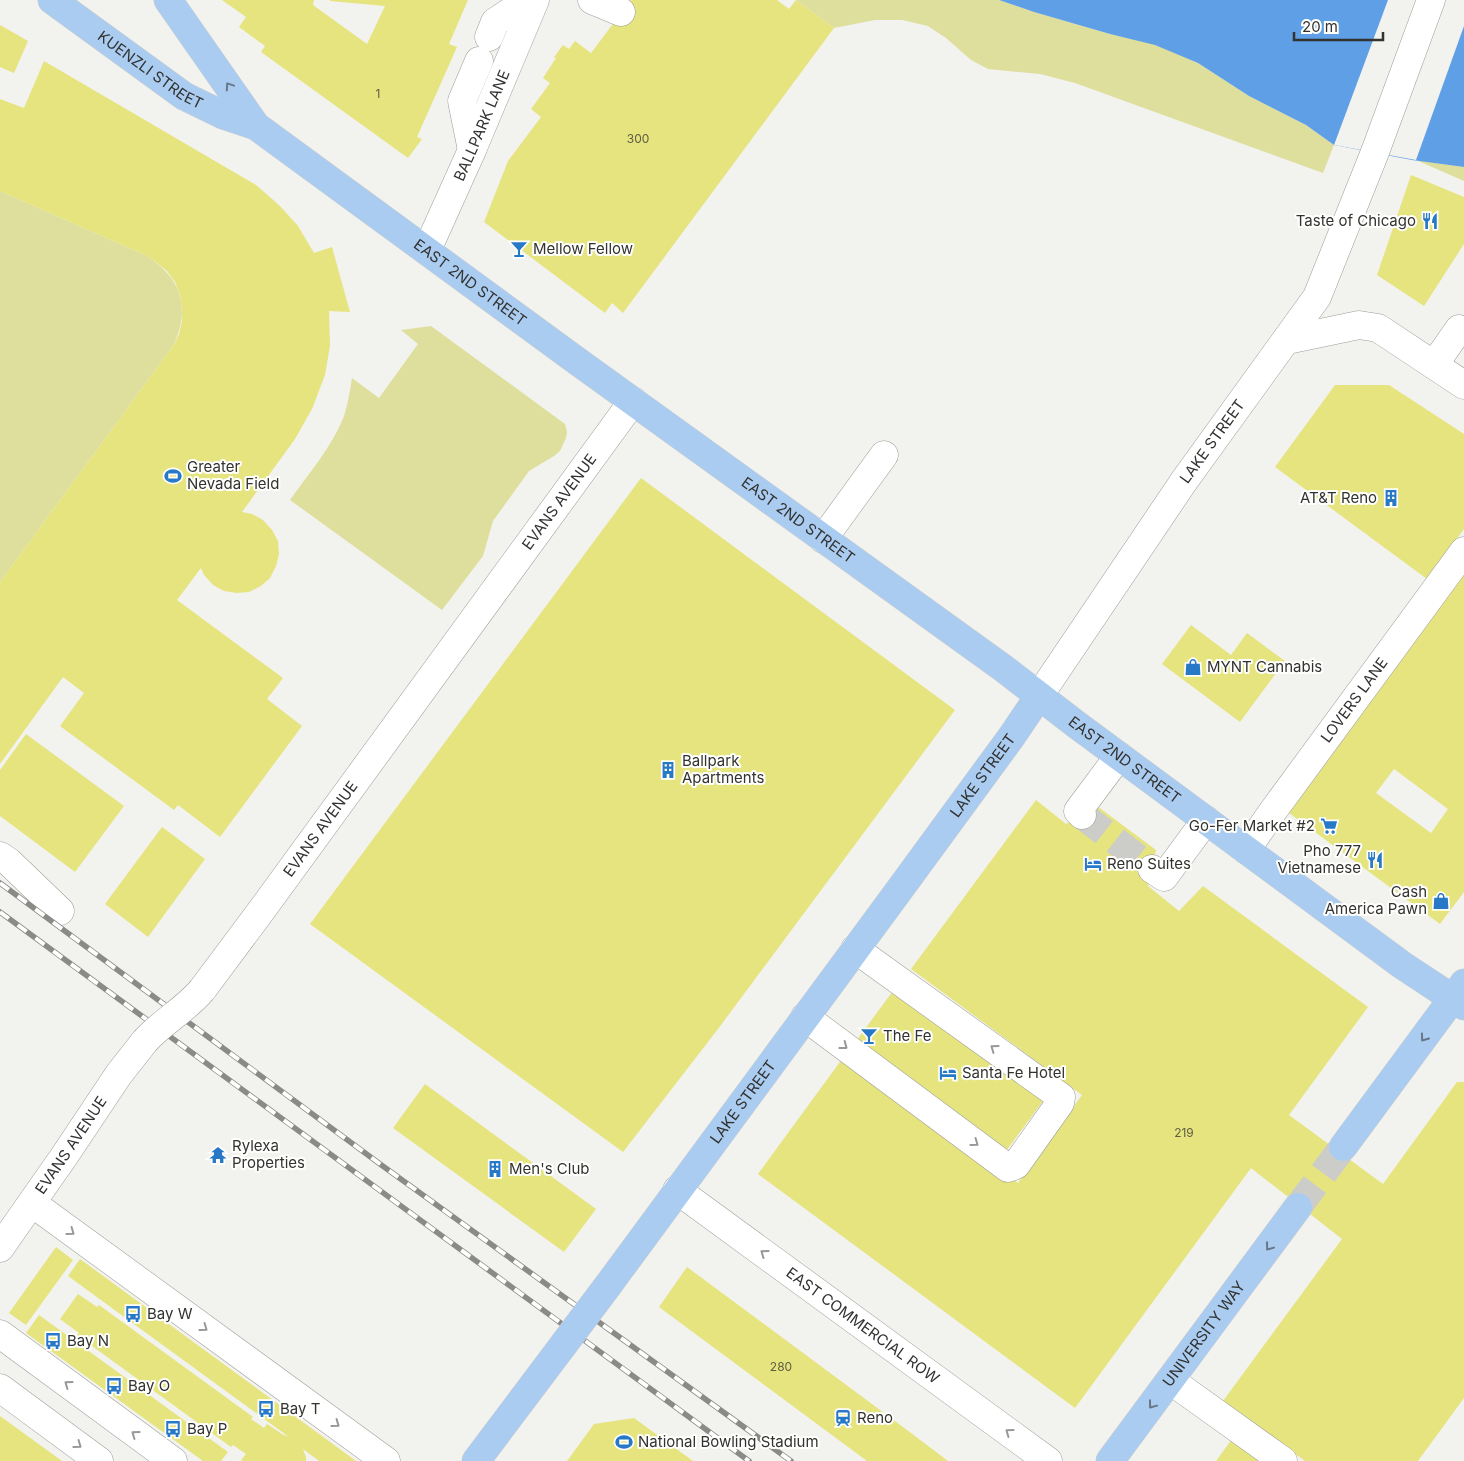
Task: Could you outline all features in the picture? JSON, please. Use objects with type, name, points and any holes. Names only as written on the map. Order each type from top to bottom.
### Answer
[{"type":"main road","name":"KUENZLI STREET","points":[[52,0],[184,96],[223,115],[256,126]]},
{"type":"main road","name":"EAST 2ND STREET","points":[[168,0],[256,126],[1003,668],[1402,965],[1460,996]]},
{"type":"main road","name":"LAKE STREET","points":[[476,1461],[609,1284],[1012,736],[1039,696]]},
{"type":"main road","points":[[1343,1147],[1460,996]]},
{"type":"main road","name":"UNIVERSITY WAY","points":[[1110,1461],[1298,1207]]},
{"type":"street","points":[[472,150],[462,102],[495,22],[528,0]]},
{"type":"street","name":"BALLPARK LANE","points":[[427,250],[472,150],[535,0]]},
{"type":"street","points":[[592,0],[621,12]]},
{"type":"street","name":"LAKE STREET","points":[[1039,696],[1178,488],[1317,297],[1375,152],[1431,0]]},
{"type":"street","points":[[1287,340],[1359,325],[1368,325],[1378,328],[1464,385]]},
{"type":"street","points":[[1434,365],[1459,329]]},
{"type":"street","name":"EVANS AVENUE","points":[[3,1237],[32,1203],[119,1074],[145,1041],[160,1025],[194,1000],[202,990],[633,401]]},
{"type":"street","points":[[823,539],[884,455]]},
{"type":"street","name":"LOVERS LANE","points":[[1246,850],[1464,551]]},
{"type":"street","points":[[1082,815],[1078,811],[1119,756]]},
{"type":"street","points":[[1152,869],[1164,878],[1206,820]]},
{"type":"street","points":[[0,856],[9,862],[60,911]]},
{"type":"street","points":[[805,1017],[1008,1168],[1016,1165],[1060,1103],[1061,1097],[855,949]]},
{"type":"street","name":"EAST COMMERCIAL ROW","points":[[677,1190],[1048,1461]]},
{"type":"street","points":[[32,1203],[386,1461]]},
{"type":"street","points":[[0,1334],[173,1461]]},
{"type":"street","points":[[1170,1380],[1282,1461]]},
{"type":"street","points":[[0,1388],[100,1461]]},
{"type":"green space","points":[[796,0],[999,0],[1110,34],[1155,44],[1198,63],[1249,96],[1306,125],[1334,145],[1323,173],[1075,83],[1040,74],[988,69],[971,60],[946,38],[928,26],[902,20],[875,20],[834,28]]},
{"type":"green space","points":[[1416,160],[1464,167],[1464,181]]},
{"type":"green space","points":[[0,191],[145,255],[157,263],[167,273],[179,294],[182,318],[173,346],[0,582]]},
{"type":"green space","points":[[431,326],[565,424],[567,432],[560,451],[529,471],[493,521],[483,556],[442,610],[290,500],[320,460],[339,427],[344,416],[352,378],[379,398],[418,344],[401,330]]},
{"type":"water","points":[[999,0],[1464,0],[1464,167],[1412,160],[1334,145],[1306,125],[1249,96],[1198,63],[1155,45],[1110,34]]},
{"type":"pier","points":[[1388,0],[1464,0],[1464,26],[1416,160],[1334,145]]},
{"type":"building","points":[[222,0],[314,0],[313,5],[367,44],[385,6],[330,0],[468,0],[449,44],[457,47],[417,137],[422,139],[408,158],[261,52],[265,46],[239,27],[246,17]]},
{"type":"building","points":[[631,0],[777,0],[789,9],[796,0],[834,28],[623,313],[612,303],[605,313],[484,222],[508,161],[541,117],[531,109],[550,83],[543,78],[556,58],[554,57],[563,45],[569,49],[575,41],[591,53]]},
{"type":"building","points":[[0,25],[28,41],[14,73],[0,67]]},
{"type":"building","name":"Greater Nevada Field","points":[[44,61],[256,185],[279,205],[298,226],[314,253],[332,247],[350,312],[329,311],[330,346],[325,375],[312,409],[295,439],[242,512],[252,514],[263,520],[272,530],[278,541],[279,554],[270,578],[261,586],[249,592],[237,593],[224,591],[213,585],[204,575],[201,568],[177,600],[283,678],[267,699],[302,726],[220,837],[178,805],[174,810],[60,726],[84,693],[63,677],[0,764],[0,582],[173,346],[179,334],[182,321],[180,295],[175,282],[167,271],[156,262],[145,255],[0,191],[0,99],[24,108]]},
{"type":"building","name":"Taste of Chicago","points":[[1411,175],[1464,197],[1464,244],[1424,306],[1377,275]]},
{"type":"building","name":"AT&T Reno","points":[[1335,385],[1389,385],[1464,434],[1464,529],[1427,579],[1275,467]]},
{"type":"building","name":"Ballpark Apartments","points":[[641,478],[955,710],[718,1029],[623,1152],[310,924]]},
{"type":"building","points":[[1464,575],[1464,892],[1440,924],[1289,813]],"holes":[[[1394,769],[1448,809],[1431,833],[1376,793]]]},
{"type":"building","points":[[1191,625],[1231,655],[1247,633],[1285,661],[1240,722],[1162,664]]},
{"type":"building","points":[[26,734],[124,806],[75,872],[0,816],[0,770]]},
{"type":"building","points":[[1036,800],[1066,824],[1097,806],[1156,850],[1148,886],[1179,911],[1203,886],[1368,1007],[1289,1115],[1383,1184],[1457,1082],[1464,1082],[1464,1398],[1418,1461],[1305,1461],[1223,1401],[1342,1239],[1251,1168],[1075,1408],[758,1174],[845,1055],[1018,1183],[1082,1095],[911,969]]},
{"type":"building","points":[[162,827],[205,859],[148,937],[105,904]]},
{"type":"building","name":"Santa Fe Hotel","points":[[893,991],[1043,1101],[1003,1155],[853,1045]]},
{"type":"building","name":"Men's Club","points":[[425,1084],[596,1209],[564,1252],[393,1128]]},
{"type":"building","points":[[56,1247],[73,1260],[26,1325],[9,1313]]},
{"type":"building","points":[[80,1259],[356,1461],[319,1461],[303,1449],[306,1461],[241,1460],[246,1454],[233,1445],[231,1447],[77,1335],[79,1333],[60,1319],[78,1294],[97,1307],[99,1305],[253,1417],[251,1419],[264,1428],[267,1424],[289,1437],[68,1276]]},
{"type":"building","name":"Reno","points":[[687,1267],[948,1461],[867,1461],[659,1307]]},
{"type":"building","points":[[39,1315],[228,1452],[221,1461],[203,1461],[26,1333]]},
{"type":"building","points":[[0,1416],[62,1461],[0,1461]]},
{"type":"building","name":"National Bowling Stadium","points":[[634,1418],[693,1461],[567,1461],[594,1424]]},
{"type":"building","points":[[1232,1439],[1261,1461],[1216,1461]]},
{"type":"tunnel","points":[[1082,815],[1152,869]]},
{"type":"tunnel","points":[[1298,1207],[1343,1147]]},
{"type":"railway","points":[[0,883],[380,1164],[791,1461]]},
{"type":"railway","points":[[0,912],[749,1461]]},
{"type":"place","name":"Taste of Chicago","points":[[1430,221]]},
{"type":"place","name":"Mellow Fellow","points":[[519,249]]},
{"type":"place","name":"Greater Nevada Field","points":[[173,476]]},
{"type":"place","name":"AT&T Reno","points":[[1391,498]]},
{"type":"place","name":"MYNT Cannabis","points":[[1193,667]]},
{"type":"place","name":"Ballpark Apartments","points":[[668,770]]},
{"type":"place","name":"Go-Fer Market #2","points":[[1329,826]]},
{"type":"place","name":"Pho 777 Vietnamese","points":[[1375,860]]},
{"type":"place","name":"Reno Suites","points":[[1093,864]]},
{"type":"place","name":"Cash America Pawn","points":[[1441,901]]},
{"type":"place","name":"The Fe","points":[[869,1036]]},
{"type":"place","name":"Santa Fe Hotel","points":[[948,1073]]},
{"type":"place","name":"Rylexa Properties","points":[[218,1155]]},
{"type":"place","name":"Men's Club","points":[[495,1169]]},
{"type":"place","name":"Bay W","points":[[133,1314]]},
{"type":"place","name":"Bay N","points":[[53,1341]]},
{"type":"place","name":"Bay O","points":[[114,1386]]},
{"type":"place","name":"Bay T","points":[[266,1409]]},
{"type":"place","name":"Reno","points":[[843,1418]]},
{"type":"place","name":"Bay P","points":[[173,1429]]},
{"type":"place","name":"National Bowling Stadium","points":[[624,1442]]}]
